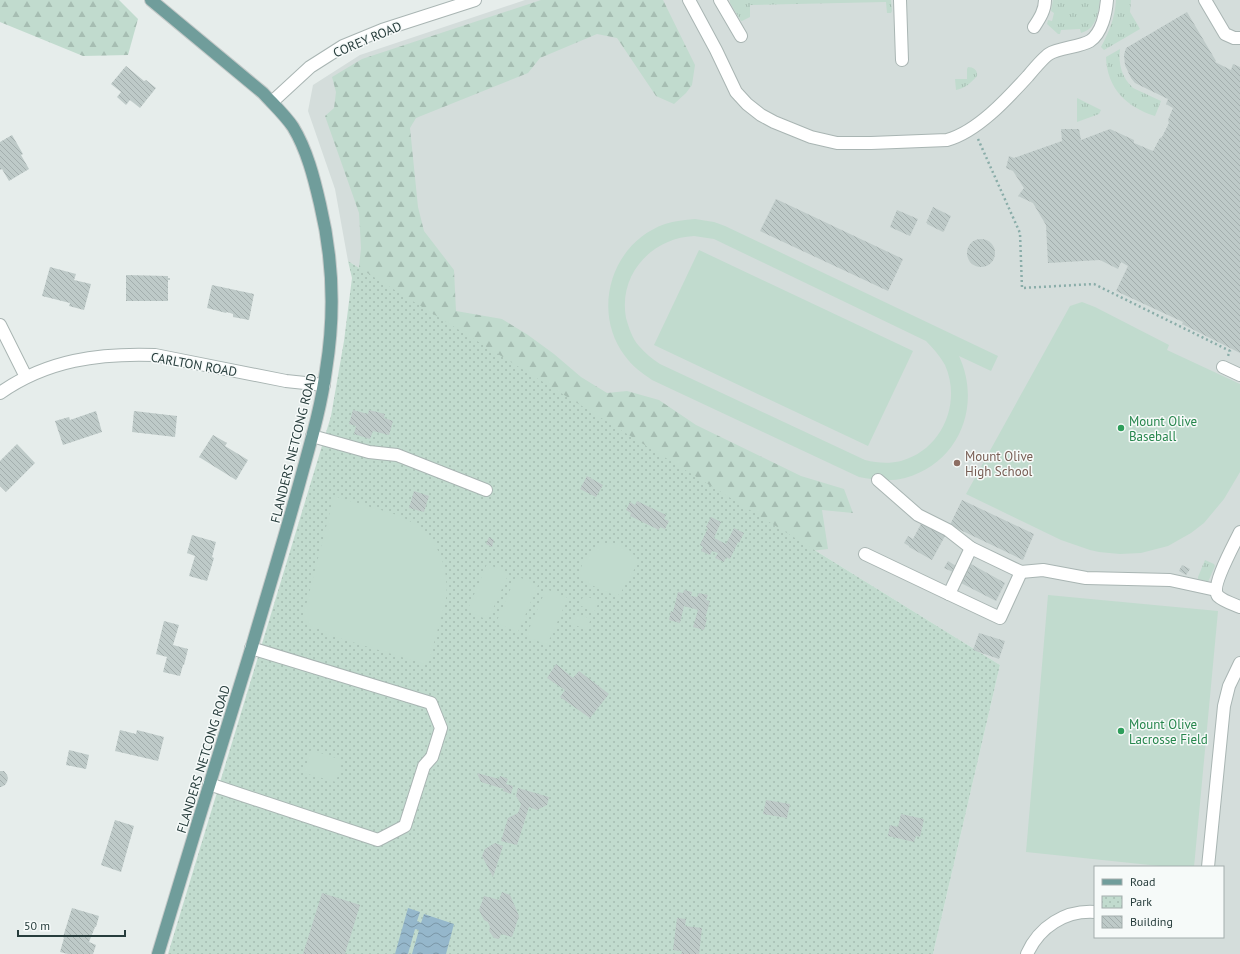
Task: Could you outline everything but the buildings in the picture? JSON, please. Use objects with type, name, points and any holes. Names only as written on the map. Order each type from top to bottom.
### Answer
[{"type":"main road","name":"FLANDERS NETCONG ROAD","points":[[151,0],[272,102],[292,125],[302,146],[317,190],[327,239],[331,273],[332,309],[328,362],[324,385],[287,530],[158,954]]},
{"type":"street","name":"COREY ROAD","points":[[272,102],[310,67],[343,46],[382,30],[475,0]]},
{"type":"street","points":[[689,0],[716,50],[736,92],[747,104],[761,115],[789,129],[824,141],[871,144],[947,140],[956,138],[973,127],[1004,102],[1049,54],[1090,41],[1101,28],[1107,0]]},
{"type":"street","points":[[720,0],[741,36]]},
{"type":"street","points":[[900,0],[902,60]]},
{"type":"street","points":[[1034,27],[1042,13],[1045,0]]},
{"type":"street","points":[[1204,0],[1226,34],[1234,38],[1240,38]]},
{"type":"street","points":[[0,325],[26,377]]},
{"type":"street","name":"CARLTON ROAD","points":[[0,393],[26,377],[56,366],[88,358],[135,354],[155,355],[286,381],[324,385]]},
{"type":"street","points":[[1223,367],[1240,375]]},
{"type":"street","points":[[312,436],[369,452],[397,455],[486,490]]},
{"type":"street","points":[[878,480],[918,515],[948,530],[971,548],[1021,572],[1043,570],[1086,578],[1170,580],[1216,590]]},
{"type":"street","points":[[1240,532],[1218,580],[1216,590],[1218,596],[1222,599],[1240,607]]},
{"type":"street","points":[[949,594],[971,548]]},
{"type":"street","points":[[865,554],[1000,618],[1021,572]]},
{"type":"street","points":[[210,784],[378,840],[405,826],[424,766],[432,757],[441,728],[431,703],[251,648]]},
{"type":"street","points":[[1208,866],[1224,706],[1229,686],[1240,663]]},
{"type":"street","points":[[1027,954],[1037,936],[1055,921],[1073,914],[1094,912]]},
{"type":"path","points":[[973,127],[1020,233],[1022,288],[1094,284],[1230,351],[1223,367]]},
{"type":"shaded area","name":"Mount Olive High School","points":[[525,0],[1240,0],[1240,954],[933,954],[1000,665],[348,261],[335,189],[308,111],[313,85],[360,55]]},
{"type":"green space","points":[[0,0],[119,0],[138,19],[128,55],[83,56],[0,22]]},
{"type":"green space","points":[[541,0],[663,0],[695,65],[692,85],[674,104],[656,96],[617,38],[597,34],[540,58],[528,73],[416,118],[410,128],[418,207],[424,231],[454,270],[456,311],[502,319],[528,335],[554,354],[581,377],[607,393],[627,391],[659,400],[696,425],[801,476],[844,489],[853,513],[822,510],[828,549],[750,558],[356,296],[361,248],[359,213],[325,116],[334,108],[336,92],[332,77],[362,59]]},
{"type":"green space","points":[[730,0],[891,0],[892,11],[891,13],[887,13],[886,2],[750,5],[750,17],[741,21],[730,3]]},
{"type":"green space","points":[[1053,0],[1100,0],[1097,16],[1090,28],[1081,33],[1080,29],[1061,30],[1060,34],[1058,34],[1047,24],[1048,20],[1052,21],[1054,13],[1051,11]]},
{"type":"green space","points":[[1116,0],[1131,0],[1130,12],[1140,29],[1104,50],[1101,47],[1111,25]]},
{"type":"green space","points":[[1120,49],[1120,65],[1129,84],[1133,88],[1161,101],[1155,116],[1127,102],[1114,87],[1107,68],[1106,57]]},
{"type":"green space","points":[[968,67],[975,69],[977,76],[968,85],[956,90],[955,79],[967,79]]},
{"type":"green space","points":[[1077,98],[1101,110],[1099,114],[1077,122]]},
{"type":"green space","points":[[695,219],[714,222],[725,226],[998,356],[991,371],[959,356],[965,375],[968,394],[966,413],[961,430],[952,446],[939,460],[924,471],[905,478],[882,480],[859,477],[652,380],[634,366],[625,356],[615,338],[609,319],[608,299],[612,280],[620,262],[631,246],[646,233],[665,224]],"holes":[[[694,236],[714,239],[926,341],[941,358],[945,365],[950,380],[951,394],[945,423],[928,447],[915,455],[892,463],[865,460],[660,364],[651,358],[637,343],[626,318],[625,302],[627,287],[633,273],[641,261],[652,251],[665,243],[679,238]]]},
{"type":"green space","points":[[699,250],[913,351],[868,446],[654,345]]},
{"type":"green space","points":[[348,261],[1000,665],[933,954],[168,954],[331,416],[344,341],[352,278]]},
{"type":"green space","name":"Mount Olive Baseball","points":[[1082,302],[1095,307],[1169,345],[1167,350],[1240,384],[1240,472],[1224,499],[1204,523],[1191,533],[1168,546],[1141,553],[1120,554],[1090,550],[1061,540],[966,494],[1070,306]]},
{"type":"green space","points":[[334,496],[404,518],[425,532],[438,551],[446,574],[446,599],[428,665],[319,632],[319,629],[308,626],[303,617]]},
{"type":"green space","points":[[603,543],[624,547],[633,553],[638,563],[620,594],[616,596],[580,580],[581,568],[588,553]]},
{"type":"green space","points":[[1205,560],[1214,564],[1215,566],[1208,582],[1198,579]]},
{"type":"green space","points":[[487,564],[509,573],[488,620],[467,611]]},
{"type":"green space","points":[[516,576],[538,585],[518,632],[496,623]]},
{"type":"green space","points":[[546,589],[568,598],[547,645],[526,636]]},
{"type":"green space","points":[[584,595],[599,602],[594,612],[579,605]]},
{"type":"green space","name":"Mount Olive Lacrosse Field","points":[[1048,595],[1218,611],[1194,866],[1159,866],[1026,852]]},
{"type":"green space","points":[[576,613],[591,619],[586,630],[571,623]]},
{"type":"green space","points":[[311,750],[342,760],[336,782],[304,773]]},
{"type":"water","points":[[408,908],[420,912],[417,921],[421,923],[424,914],[454,924],[446,954],[412,954],[419,930],[415,929],[408,954],[395,954]]},
{"type":"place","name":"Mount Olive Baseball","points":[[1121,428]]},
{"type":"place","name":"Mount Olive High School","points":[[957,463]]},
{"type":"place","name":"Mount Olive Lacrosse Field","points":[[1121,731]]}]
